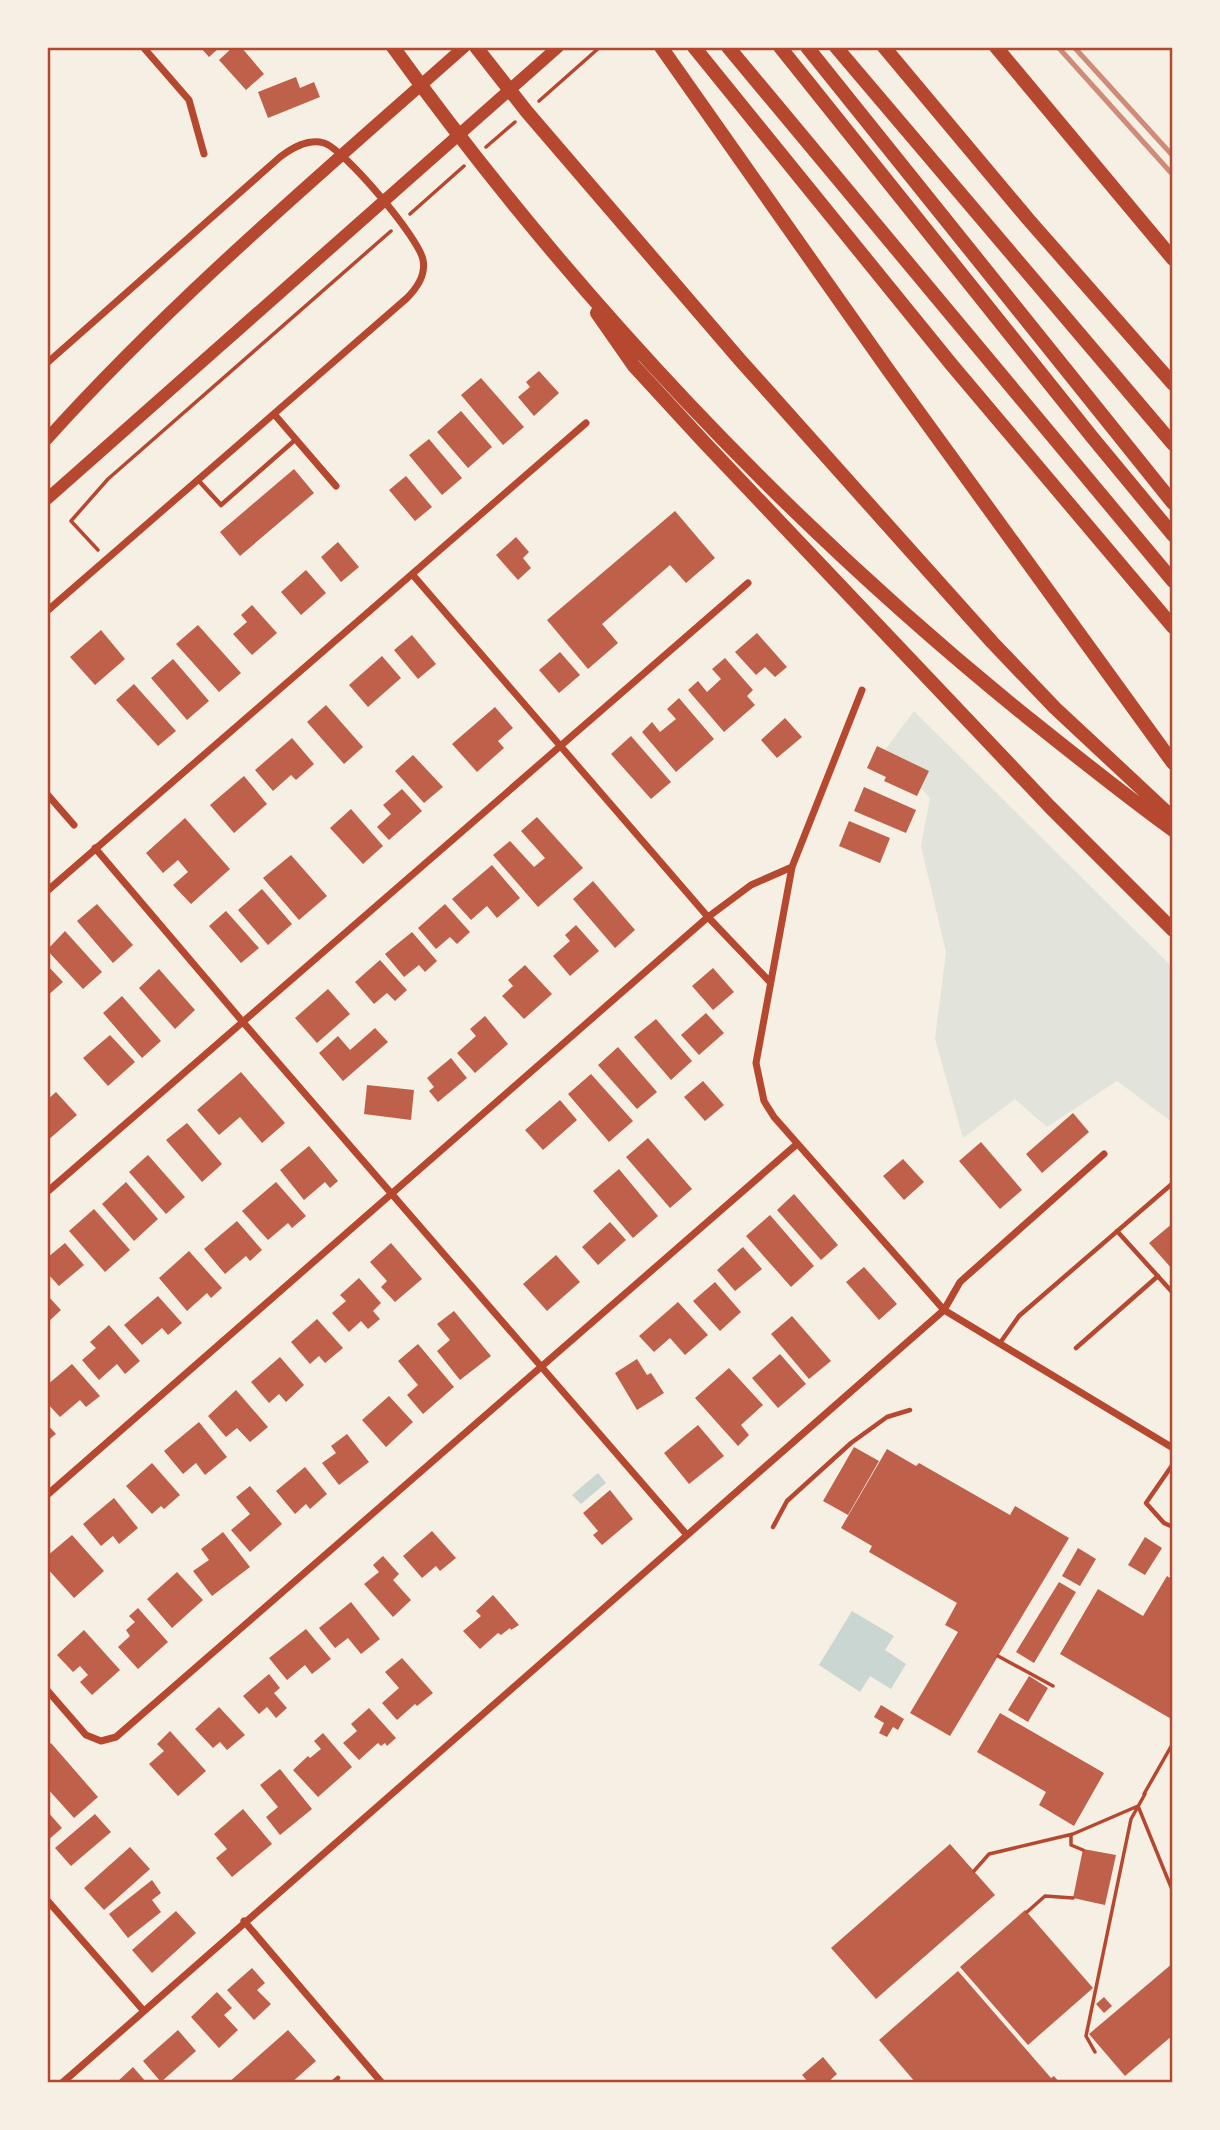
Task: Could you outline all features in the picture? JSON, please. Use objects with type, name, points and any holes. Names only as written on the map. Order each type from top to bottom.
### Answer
[{"type":"highway","points":[[393,47],[558,258],[634,366],[1050,807],[1173,930]]},
{"type":"highway","points":[[476,47],[586,180],[777,402],[984,633],[1055,708],[1173,818]]},
{"type":"highway","points":[[661,47],[889,371],[1173,763]]},
{"type":"highway","points":[[694,47],[943,354],[1173,627]]},
{"type":"highway","points":[[728,47],[1173,582]]},
{"type":"highway","points":[[780,47],[1083,427],[1173,535]]},
{"type":"highway","points":[[807,47],[1173,503]]},
{"type":"highway","points":[[836,47],[1173,444]]},
{"type":"highway","points":[[884,47],[1028,219],[1173,384]]},
{"type":"highway","points":[[996,47],[1173,259]]},
{"type":"highway","points":[[558,258],[693,408],[835,549],[990,687],[1173,830]]},
{"type":"main road","points":[[47,439],[161,319],[464,47]]},
{"type":"main road","points":[[47,499],[558,47]]},
{"type":"street","points":[[144,47],[189,100],[204,154]]},
{"type":"street","points":[[47,363],[280,158],[309,142],[326,143],[340,153],[415,240],[423,257],[423,274],[407,298],[47,611]]},
{"type":"street","points":[[274,414],[336,486]]},
{"type":"street","points":[[47,891],[586,423]]},
{"type":"street","points":[[412,574],[708,917],[770,982]]},
{"type":"street","points":[[47,1192],[748,583]]},
{"type":"street","points":[[862,690],[792,867],[756,1063],[764,1101],[797,1144],[944,1310],[1173,1448]]},
{"type":"street","points":[[47,794],[74,825]]},
{"type":"street","points":[[95,848],[687,1535]]},
{"type":"street","points":[[47,1495],[708,917],[751,885],[792,867]]},
{"type":"street","points":[[47,1690],[86,1735],[101,1741],[116,1737],[797,1144]]},
{"type":"street","points":[[62,2083],[944,1310],[960,1282],[1104,1154]]},
{"type":"street","points":[[47,1900],[143,2011]]},
{"type":"street","points":[[244,1922],[382,2083]]},
{"type":"lane","points":[[198,480],[221,505],[295,440]]},
{"type":"lane","points":[[999,1344],[1019,1316],[1173,1183]]},
{"type":"lane","points":[[1117,1231],[1173,1293]]},
{"type":"lane","points":[[1076,1348],[1158,1276]]},
{"type":"lane","points":[[773,1527],[786,1501],[851,1443],[887,1417],[910,1410]]},
{"type":"lane","points":[[1173,1464],[1146,1503],[1164,1523],[1173,1527]]},
{"type":"lane","points":[[332,2083],[338,2078]]},
{"type":"path","points":[[544,96],[600,47]]},
{"type":"path","points":[[481,151],[511,125]]},
{"type":"path","points":[[402,220],[471,160]]},
{"type":"path","points":[[94,546],[71,521],[108,479],[393,229]]},
{"type":"path","points":[[998,1656],[1053,1686]]},
{"type":"path","points":[[1094,2052],[1086,2036],[1131,1819],[1173,1743]]},
{"type":"path","points":[[974,1871],[989,1854],[1071,1834],[1138,1807]]},
{"type":"path","points":[[1138,1807],[1173,1892]]},
{"type":"path","points":[[1071,1834],[1071,1845],[1083,1850]]},
{"type":"path","points":[[1027,1912],[1045,1896],[1073,1898]]},
{"type":"shaded area","points":[[914,711],[1173,968],[1173,1117],[1169,1120],[1117,1081],[1047,1127],[1015,1099],[963,1138],[935,1039],[946,952],[921,846],[930,798],[885,750]]},
{"type":"shaded area","points":[[598,1473],[606,1483],[581,1504],[572,1495]]},
{"type":"shaded area","points":[[852,1611],[894,1636],[885,1650],[906,1664],[891,1689],[870,1676],[860,1692],[819,1665]]},
{"type":"building","points":[[200,47],[220,47],[209,57]]},
{"type":"building","points":[[233,47],[241,47],[264,74],[246,90],[219,60]]},
{"type":"building","points":[[296,77],[300,88],[314,82],[320,97],[268,118],[258,92]]},
{"type":"building","points":[[539,371],[559,393],[534,416],[518,397],[530,387],[526,382]]},
{"type":"building","points":[[481,378],[524,427],[503,445],[461,395]]},
{"type":"building","points":[[461,411],[492,447],[468,468],[437,432]]},
{"type":"building","points":[[429,439],[462,478],[442,495],[409,455]]},
{"type":"building","points":[[294,469],[314,493],[240,556],[220,532]]},
{"type":"building","points":[[406,476],[432,507],[415,521],[389,490]]},
{"type":"building","points":[[675,511],[715,558],[686,583],[670,565],[602,624],[618,643],[588,669],[547,620]]},
{"type":"building","points":[[516,537],[529,552],[523,558],[531,568],[518,580],[496,555]]},
{"type":"building","points":[[338,542],[359,567],[341,582],[321,557]]},
{"type":"building","points":[[306,570],[326,593],[301,615],[281,592]]},
{"type":"building","points":[[252,605],[277,633],[252,655],[233,634],[247,622],[241,615]]},
{"type":"building","points":[[198,625],[241,673],[219,692],[176,644]]},
{"type":"building","points":[[101,630],[125,659],[95,685],[70,657]]},
{"type":"building","points":[[757,633],[787,667],[775,677],[765,667],[756,675],[735,652]]},
{"type":"building","points":[[412,635],[436,664],[418,679],[394,650]]},
{"type":"building","points":[[560,652],[580,675],[559,693],[539,670]]},
{"type":"building","points":[[382,656],[401,678],[368,707],[349,685]]},
{"type":"building","points":[[725,658],[753,690],[747,696],[755,705],[724,732],[688,690],[698,681],[707,692],[721,679],[712,669]]},
{"type":"building","points":[[173,659],[209,701],[187,720],[151,678]]},
{"type":"building","points":[[134,684],[176,731],[158,746],[116,700]]},
{"type":"building","points":[[679,698],[714,739],[676,772],[642,732],[652,722],[660,732],[676,719],[667,709]]},
{"type":"building","points":[[326,705],[363,747],[344,764],[307,722]]},
{"type":"building","points":[[495,707],[513,728],[498,741],[504,748],[477,772],[452,744]]},
{"type":"building","points":[[785,718],[802,737],[777,758],[761,740]]},
{"type":"building","points":[[631,736],[671,782],[651,799],[611,754]]},
{"type":"building","points":[[292,738],[314,764],[296,780],[291,775],[273,791],[255,770]]},
{"type":"building","points":[[877,746],[929,771],[917,796],[884,781],[886,777],[867,768]]},
{"type":"building","points":[[413,755],[443,787],[424,803],[395,771]]},
{"type":"building","points":[[244,776],[267,804],[234,833],[210,805]]},
{"type":"building","points":[[864,787],[916,810],[906,833],[854,811]]},
{"type":"building","points":[[402,789],[422,811],[389,840],[377,827],[391,814],[383,805]]},
{"type":"building","points":[[351,809],[383,846],[363,864],[330,828]]},
{"type":"building","points":[[537,817],[583,868],[538,907],[493,855],[510,841],[534,867],[545,858],[521,831]]},
{"type":"building","points":[[185,818],[230,869],[191,904],[173,885],[188,872],[178,860],[163,873],[146,853]]},
{"type":"building","points":[[849,821],[890,838],[880,863],[839,846]]},
{"type":"building","points":[[291,855],[327,896],[299,920],[263,878]]},
{"type":"building","points":[[492,865],[520,898],[497,918],[487,906],[471,920],[452,899]]},
{"type":"building","points":[[593,881],[635,930],[615,948],[573,899]]},
{"type":"building","points":[[262,889],[292,924],[268,945],[238,910]]},
{"type":"building","points":[[97,904],[133,945],[113,963],[77,921]]},
{"type":"building","points":[[445,904],[470,932],[457,944],[450,937],[436,949],[418,928]]},
{"type":"building","points":[[226,911],[259,948],[241,963],[209,926]]},
{"type":"building","points":[[576,925],[599,951],[570,976],[553,956],[570,941],[565,935]]},
{"type":"building","points":[[65,931],[102,972],[83,989],[47,950]]},
{"type":"building","points":[[412,932],[437,961],[425,972],[419,965],[404,977],[385,954]]},
{"type":"building","points":[[380,960],[407,990],[395,1001],[387,993],[374,1004],[355,982]]},
{"type":"building","points":[[47,965],[63,982],[47,996]]},
{"type":"building","points":[[525,965],[552,994],[524,1019],[502,996],[513,986],[508,980]]},
{"type":"building","points":[[713,968],[734,992],[713,1010],[692,986]]},
{"type":"building","points":[[159,969],[195,1010],[175,1029],[139,988]]},
{"type":"building","points":[[328,989],[350,1014],[317,1043],[295,1018]]},
{"type":"building","points":[[122,996],[161,1041],[142,1058],[103,1013]]},
{"type":"building","points":[[706,1013],[724,1033],[699,1055],[681,1035]]},
{"type":"building","points":[[485,1016],[508,1044],[475,1073],[457,1053],[476,1036],[470,1029]]},
{"type":"building","points":[[656,1019],[692,1061],[671,1080],[634,1037]]},
{"type":"building","points":[[375,1028],[388,1042],[343,1081],[319,1053],[338,1036],[350,1050]]},
{"type":"building","points":[[110,1035],[135,1062],[108,1086],[83,1058]]},
{"type":"building","points":[[618,1047],[657,1092],[637,1109],[598,1065]]},
{"type":"building","points":[[451,1058],[467,1078],[438,1102],[429,1091],[434,1087],[427,1078]]},
{"type":"building","points":[[241,1072],[285,1123],[262,1143],[240,1117],[219,1135],[197,1110]]},
{"type":"building","points":[[591,1074],[633,1121],[609,1142],[568,1094]]},
{"type":"building","points":[[703,1081],[724,1105],[705,1121],[684,1097]]},
{"type":"building","points":[[367,1085],[414,1090],[411,1120],[364,1114]]},
{"type":"building","points":[[56,1092],[77,1115],[47,1141],[47,1100]]},
{"type":"building","points":[[560,1100],[577,1120],[543,1150],[525,1130]]},
{"type":"building","points":[[1073,1113],[1089,1132],[1042,1173],[1026,1154]]},
{"type":"building","points":[[187,1123],[222,1164],[202,1182],[166,1140]]},
{"type":"building","points":[[648,1138],[692,1189],[670,1208],[626,1157]]},
{"type":"building","points":[[981,1142],[1022,1190],[1000,1209],[959,1161]]},
{"type":"building","points":[[309,1146],[338,1181],[330,1188],[325,1182],[304,1200],[280,1170]]},
{"type":"building","points":[[148,1155],[185,1197],[166,1214],[129,1172]]},
{"type":"building","points":[[903,1159],[924,1182],[904,1200],[883,1176]]},
{"type":"building","points":[[619,1169],[658,1216],[633,1238],[593,1191]]},
{"type":"building","points":[[126,1182],[158,1219],[134,1241],[102,1204]]},
{"type":"building","points":[[276,1182],[306,1216],[292,1228],[288,1223],[268,1240],[242,1211]]},
{"type":"building","points":[[794,1194],[838,1245],[821,1260],[777,1210]]},
{"type":"building","points":[[94,1209],[130,1250],[105,1272],[69,1231]]},
{"type":"building","points":[[770,1215],[814,1266],[791,1287],[746,1236]]},
{"type":"building","points":[[237,1221],[262,1250],[250,1261],[246,1256],[225,1274],[204,1249]]},
{"type":"building","points":[[610,1222],[626,1240],[598,1265],[582,1247]]},
{"type":"building","points":[[1173,1223],[1173,1270],[1149,1243]]},
{"type":"building","points":[[65,1243],[84,1265],[59,1286],[47,1273],[47,1258]]},
{"type":"building","points":[[391,1243],[422,1279],[395,1302],[381,1287],[387,1281],[370,1262]]},
{"type":"building","points":[[743,1247],[762,1269],[735,1291],[717,1270]]},
{"type":"building","points":[[189,1251],[222,1288],[211,1298],[207,1293],[187,1311],[159,1278]]},
{"type":"building","points":[[556,1255],[580,1282],[547,1311],[523,1284]]},
{"type":"building","points":[[864,1267],[897,1304],[879,1320],[846,1282]]},
{"type":"building","points":[[359,1278],[381,1303],[373,1311],[380,1319],[368,1329],[361,1321],[349,1332],[332,1313],[346,1301],[340,1295]]},
{"type":"building","points":[[715,1282],[741,1312],[720,1331],[693,1301]]},
{"type":"building","points":[[47,1295],[61,1310],[47,1323]]},
{"type":"building","points":[[158,1296],[182,1323],[168,1335],[162,1328],[142,1345],[124,1325]]},
{"type":"building","points":[[678,1302],[708,1335],[685,1355],[670,1338],[654,1352],[639,1336]]},
{"type":"building","points":[[454,1311],[491,1356],[460,1380],[437,1351],[450,1340],[437,1324]]},
{"type":"building","points":[[792,1316],[831,1361],[809,1379],[771,1334]]},
{"type":"building","points":[[317,1319],[343,1348],[325,1363],[319,1356],[310,1364],[291,1342]]},
{"type":"building","points":[[109,1325],[140,1361],[125,1374],[117,1364],[99,1380],[82,1360],[96,1348],[90,1342]]},
{"type":"building","points":[[418,1344],[454,1387],[423,1414],[407,1395],[418,1385],[398,1361]]},
{"type":"building","points":[[780,1354],[806,1384],[778,1408],[752,1378]]},
{"type":"building","points":[[280,1357],[304,1385],[286,1402],[279,1394],[269,1403],[251,1382]]},
{"type":"building","points":[[637,1359],[647,1375],[651,1373],[664,1393],[637,1410],[615,1373]]},
{"type":"building","points":[[72,1364],[100,1396],[86,1407],[80,1400],[60,1417],[47,1403],[47,1385]]},
{"type":"building","points":[[729,1368],[763,1405],[741,1425],[749,1435],[738,1446],[695,1398]]},
{"type":"building","points":[[236,1390],[268,1427],[250,1442],[237,1428],[226,1437],[208,1416]]},
{"type":"building","points":[[389,1396],[413,1422],[386,1447],[362,1420]]},
{"type":"building","points":[[199,1422],[227,1457],[205,1475],[196,1463],[183,1474],[164,1451]]},
{"type":"building","points":[[47,1424],[56,1434],[47,1441]]},
{"type":"building","points":[[698,1425],[724,1456],[689,1484],[664,1453]]},
{"type":"building","points":[[347,1434],[369,1462],[339,1485],[322,1463],[336,1453],[331,1446]]},
{"type":"building","points":[[854,1447],[879,1461],[848,1515],[823,1501]]},
{"type":"building","points":[[887,1449],[916,1466],[919,1463],[1010,1515],[1015,1506],[1069,1538],[950,1736],[910,1713],[958,1632],[945,1625],[957,1603],[869,1552],[872,1546],[841,1528]]},
{"type":"building","points":[[152,1463],[180,1495],[164,1509],[161,1506],[152,1514],[126,1486]]},
{"type":"building","points":[[305,1467],[327,1494],[310,1509],[306,1504],[295,1514],[276,1491]]},
{"type":"building","points":[[250,1486],[282,1524],[250,1552],[231,1530],[250,1514],[236,1497]]},
{"type":"building","points":[[610,1490],[633,1519],[602,1545],[593,1535],[598,1531],[583,1513]]},
{"type":"building","points":[[114,1498],[138,1528],[119,1544],[113,1536],[101,1546],[83,1524]]},
{"type":"building","points":[[432,1531],[456,1558],[440,1571],[436,1566],[422,1578],[403,1556]]},
{"type":"building","points":[[223,1532],[250,1567],[212,1596],[193,1571],[209,1560],[201,1549]]},
{"type":"building","points":[[72,1535],[104,1571],[74,1598],[47,1568],[47,1556]]},
{"type":"building","points":[[1145,1537],[1162,1548],[1145,1575],[1128,1565]]},
{"type":"building","points":[[1078,1548],[1096,1559],[1080,1586],[1062,1576]]},
{"type":"building","points":[[383,1556],[399,1574],[393,1580],[411,1600],[393,1617],[364,1584],[379,1572],[373,1565]]},
{"type":"building","points":[[177,1572],[203,1600],[172,1628],[147,1599]]},
{"type":"building","points":[[1167,1576],[1173,1580],[1173,1720],[1060,1654],[1098,1589],[1143,1616]]},
{"type":"building","points":[[1059,1582],[1076,1592],[1034,1663],[1016,1652]]},
{"type":"building","points":[[493,1595],[519,1625],[501,1635],[498,1633],[480,1649],[463,1631],[481,1616],[476,1611]]},
{"type":"building","points":[[351,1602],[380,1639],[361,1654],[348,1638],[335,1648],[319,1628]]},
{"type":"building","points":[[138,1608],[168,1642],[138,1669],[118,1647],[130,1636],[126,1630],[135,1622],[129,1616]]},
{"type":"building","points":[[306,1629],[331,1659],[312,1674],[305,1665],[287,1680],[269,1658]]},
{"type":"building","points":[[84,1630],[120,1670],[92,1695],[80,1682],[88,1675],[80,1666],[73,1672],[57,1655]]},
{"type":"building","points":[[402,1658],[433,1693],[397,1720],[382,1703],[399,1688],[385,1672]]},
{"type":"building","points":[[269,1674],[280,1688],[274,1693],[287,1708],[276,1718],[267,1707],[259,1714],[243,1696]]},
{"type":"building","points":[[1029,1676],[1048,1688],[1028,1722],[1008,1710]]},
{"type":"building","points":[[881,1705],[904,1719],[898,1730],[893,1727],[887,1737],[879,1733],[884,1723],[874,1717]]},
{"type":"building","points":[[219,1707],[245,1735],[227,1750],[220,1742],[213,1748],[195,1729]]},
{"type":"building","points":[[369,1708],[396,1738],[387,1746],[385,1743],[381,1746],[378,1743],[359,1760],[343,1743],[357,1731],[351,1724]]},
{"type":"building","points":[[1000,1713],[1104,1773],[1074,1826],[1039,1805],[1046,1792],[977,1752]]},
{"type":"building","points":[[170,1731],[206,1771],[178,1796],[149,1764],[164,1751],[157,1744]]},
{"type":"building","points":[[323,1733],[352,1767],[318,1797],[293,1770],[308,1756],[310,1758],[321,1749],[314,1741]]},
{"type":"building","points":[[51,1743],[98,1797],[74,1818],[47,1788],[47,1746]]},
{"type":"building","points":[[280,1769],[312,1809],[280,1835],[266,1817],[278,1807],[260,1785]]},
{"type":"building","points":[[243,1809],[272,1844],[232,1877],[216,1858],[227,1849],[214,1834]]},
{"type":"building","points":[[47,1811],[62,1828],[47,1841]]},
{"type":"building","points":[[95,1814],[111,1832],[71,1866],[55,1848]]},
{"type":"building","points":[[950,1844],[995,1895],[876,1999],[831,1948]]},
{"type":"building","points":[[130,1847],[150,1869],[104,1910],[84,1888]]},
{"type":"building","points":[[1083,1849],[1116,1855],[1105,1905],[1073,1898]]},
{"type":"building","points":[[152,1880],[161,1893],[152,1900],[161,1912],[128,1938],[109,1914]]},
{"type":"building","points":[[1025,1910],[1093,1988],[1028,2045],[960,1967]]},
{"type":"building","points":[[176,1911],[196,1933],[152,1973],[132,1950]]},
{"type":"building","points":[[1173,1963],[1173,2035],[1125,2076],[1089,2034]]},
{"type":"building","points":[[252,1968],[265,1983],[257,1990],[271,2004],[254,2020],[227,1990]]},
{"type":"building","points":[[958,1971],[1051,2078],[1054,2076],[1060,2083],[916,2083],[879,2040]]},
{"type":"building","points":[[217,1992],[232,2008],[224,2015],[238,2030],[219,2048],[191,2017]]},
{"type":"building","points":[[1104,1997],[1112,2006],[1104,2013],[1096,2004]]},
{"type":"building","points":[[178,2030],[196,2051],[161,2082],[143,2061]]},
{"type":"building","points":[[288,2030],[316,2061],[291,2083],[228,2083]]},
{"type":"building","points":[[823,2057],[837,2074],[827,2083],[809,2083],[802,2075]]},
{"type":"building","points":[[133,2067],[147,2083],[116,2083]]},
{"type":"railway","points":[[1058,47],[1173,175]]},
{"type":"railway","points":[[1074,47],[1173,156]]}]
